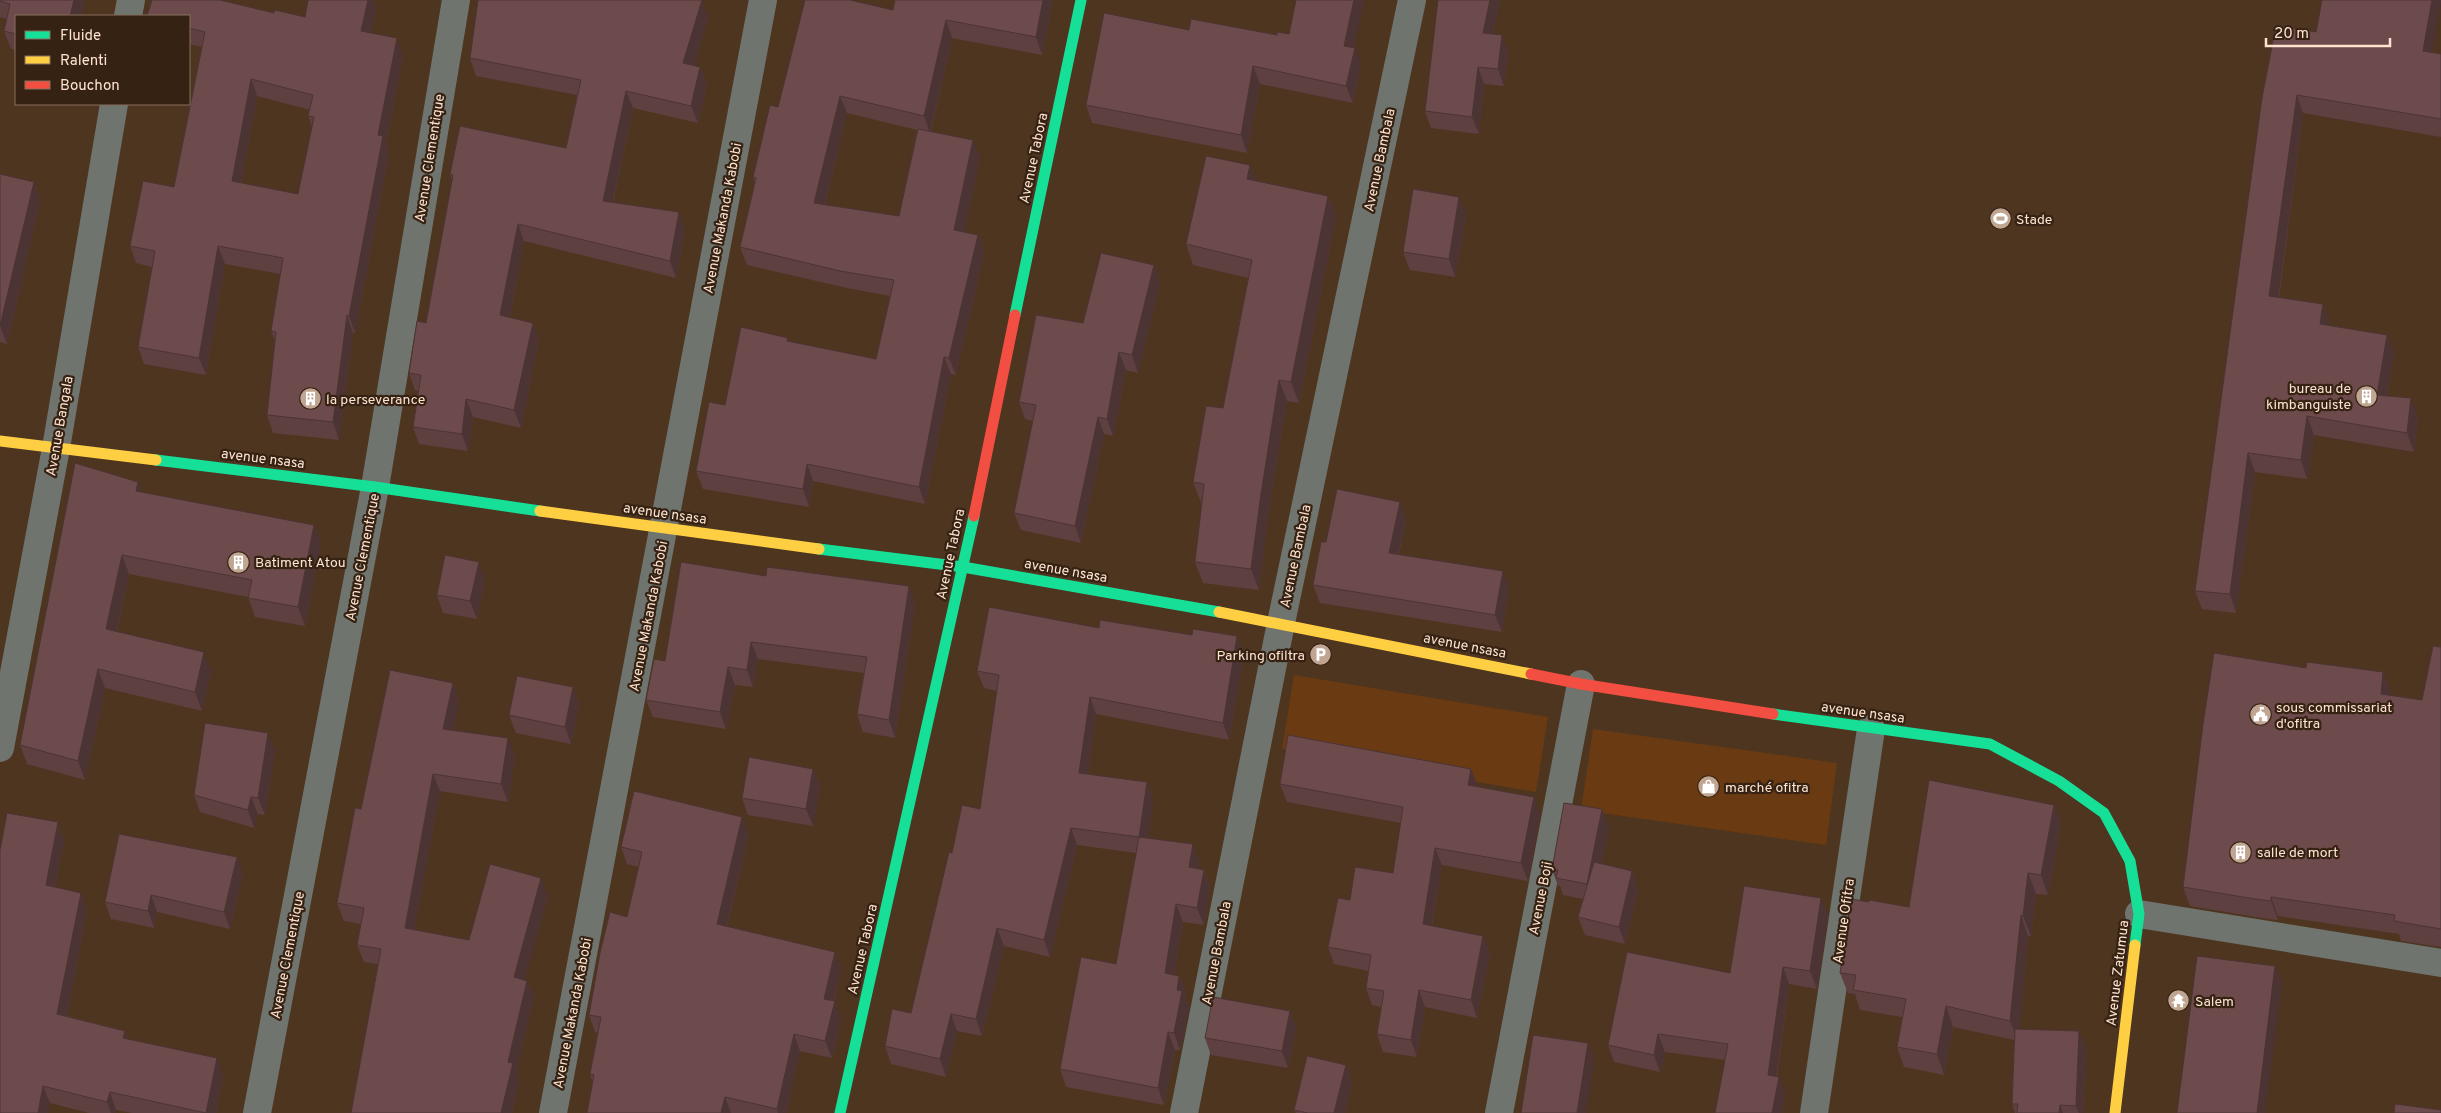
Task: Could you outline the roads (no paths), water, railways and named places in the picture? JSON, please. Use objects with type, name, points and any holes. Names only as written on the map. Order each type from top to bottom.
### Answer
[{"type":"street","points":[[128,15],[131,0]]},
{"type":"street","name":"Avenue Clementique","points":[[257,1113],[375,487],[456,0]]},
{"type":"street","name":"Avenue Makanda Kabobi","points":[[553,1113],[763,0]]},
{"type":"street","name":"Avenue Tabora","points":[[840,1113],[963,567],[1081,0]]},
{"type":"street","name":"Avenue Bambala","points":[[1184,1113],[1281,623],[1412,0]]},
{"type":"street","name":"Avenue Bangala","points":[[0,748],[56,448],[114,105]]},
{"type":"street","name":"avenue nsasa","points":[[0,441],[375,487],[664,528],[963,567],[1281,623],[1581,684],[1871,729],[1990,744],[2059,781],[2104,813]]},
{"type":"street","name":"Avenue Boji","points":[[1499,1113],[1581,684]]},
{"type":"street","name":"Avenue Ofitra","points":[[1814,1113],[1871,729]]},
{"type":"street","name":"Avenue Zatumua","points":[[2104,813],[2130,861],[2139,914],[2116,1113]]},
{"type":"street","points":[[2139,914],[2441,963]]},
{"type":"place","name":"Stade","points":[[2000,219]]},
{"type":"place","name":"bureau de kimbanguiste","points":[[2367,396]]},
{"type":"place","name":"la perseverance","points":[[310,399]]},
{"type":"place","name":"Batiment Atou","points":[[239,562]]},
{"type":"place","name":"Parking ofiltra","points":[[1321,655]]},
{"type":"place","name":"sous commissariat d'ofitra","points":[[2260,715]]},
{"type":"place","name":"marché ofitra","points":[[1709,787]]},
{"type":"place","name":"salle de mort","points":[[2241,852]]},
{"type":"place","name":"Salem","points":[[2179,1001]]}]
